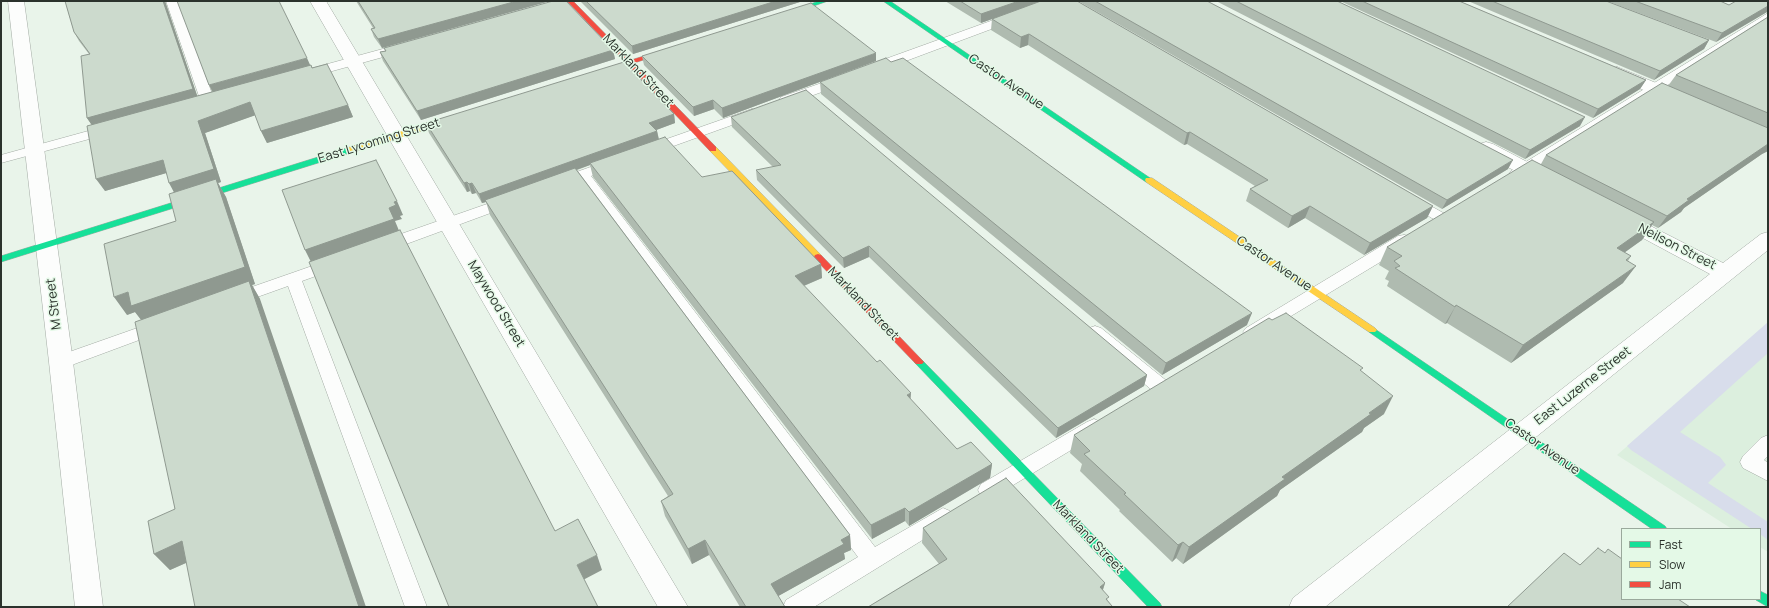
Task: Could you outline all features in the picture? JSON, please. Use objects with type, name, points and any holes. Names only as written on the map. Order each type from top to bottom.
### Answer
[{"type":"street","name":"M Street","points":[[16,1],[62,362],[89,607]]},
{"type":"street","name":"Maywood Street","points":[[318,1],[674,607]]},
{"type":"street","name":"Markland Street","points":[[570,1],[1156,607]]},
{"type":"street","points":[[773,18],[826,1]]},
{"type":"street","name":"Castor Avenue","points":[[886,1],[1523,433],[1660,528]]},
{"type":"street","points":[[592,74],[683,46]]},
{"type":"street","points":[[1603,66],[1697,106]]},
{"type":"street","name":"East Lycoming Street","points":[[1,260],[464,114]]},
{"type":"street","points":[[1469,139],[1559,186]]},
{"type":"street","name":"Neilson Street","points":[[1608,212],[1726,273]]},
{"type":"street","name":"East Luzerne Street","points":[[1303,607],[1726,273],[1764,247]]},
{"type":"lane","points":[[172,1],[208,102]]},
{"type":"lane","points":[[554,5],[570,1]]},
{"type":"lane","points":[[545,188],[1056,1]]},
{"type":"lane","points":[[1499,184],[1525,168],[1586,122],[1654,88],[1709,46],[1766,9]]},
{"type":"lane","points":[[292,78],[412,45]]},
{"type":"lane","points":[[808,92],[820,103]]},
{"type":"lane","points":[[192,106],[223,97]]},
{"type":"lane","points":[[1,159],[125,124]]},
{"type":"lane","points":[[582,174],[873,560]]},
{"type":"lane","points":[[1235,342],[1435,222],[1401,194]]},
{"type":"lane","points":[[374,249],[522,196]]},
{"type":"lane","points":[[218,305],[352,257]]},
{"type":"lane","points":[[293,278],[416,607]]},
{"type":"lane","points":[[62,362],[174,321]]},
{"type":"lane","points":[[1082,321],[1161,387]]},
{"type":"lane","points":[[975,498],[1108,418]]},
{"type":"lane","points":[[1768,443],[1750,462],[1768,473]]},
{"type":"lane","points":[[794,607],[955,510]]},
{"type":"shaded area","points":[[1768,322],[1768,353],[1680,432],[1720,457],[1726,465],[1708,483],[1768,522],[1768,540],[1761,535],[1761,528],[1750,528],[1627,446]]},
{"type":"shaded area","points":[[1768,324],[1768,552],[1761,548],[1761,528],[1730,528],[1617,455]]},
{"type":"building","points":[[65,1],[163,1],[193,89],[87,118],[81,56],[90,54],[74,32]]},
{"type":"building","points":[[177,1],[279,1],[307,58],[209,85]]},
{"type":"building","points":[[358,1],[517,1],[378,39],[371,29],[375,28]]},
{"type":"building","points":[[553,1],[566,1],[613,50],[417,111],[380,52],[386,51],[384,48]]},
{"type":"building","points":[[586,1],[776,1],[632,46]]},
{"type":"building","points":[[960,1],[1019,1],[981,14]]},
{"type":"building","points":[[1041,1],[1077,1],[1433,206],[1370,243],[1310,206],[1292,216],[1250,189],[1268,180],[1190,132],[1187,133],[1029,34],[1021,37],[992,19]]},
{"type":"building","points":[[1095,1],[1207,1],[1513,160],[1447,200]]},
{"type":"building","points":[[1236,1],[1337,1],[1585,117],[1530,150]]},
{"type":"building","points":[[1362,1],[1459,1],[1646,80],[1598,109]]},
{"type":"building","points":[[1492,1],[1606,1],[1709,40],[1660,71]]},
{"type":"building","points":[[1635,1],[1720,1],[1729,5],[1736,1],[1766,1],[1768,2],[1768,6],[1722,33]]},
{"type":"building","points":[[811,3],[876,53],[722,108],[713,100],[693,107],[642,56]]},
{"type":"building","points":[[1768,17],[1768,113],[1676,75]]},
{"type":"building","points":[[886,58],[891,62],[903,58],[1252,313],[1166,363],[820,82]]},
{"type":"building","points":[[624,62],[674,114],[649,123],[657,131],[479,194],[472,183],[464,183],[426,123]]},
{"type":"building","points":[[327,64],[348,105],[261,131],[250,102],[198,121],[214,169],[169,183],[163,160],[96,179],[87,126],[311,65],[312,68]]},
{"type":"building","points":[[1662,83],[1768,128],[1768,144],[1687,199],[1689,200],[1667,216],[1546,155]]},
{"type":"building","points":[[806,90],[1147,375],[1058,428],[869,246],[843,258],[756,170],[781,165],[731,117]]},
{"type":"building","points":[[665,137],[702,177],[732,171],[821,264],[795,276],[877,362],[880,360],[911,393],[907,395],[957,449],[971,442],[992,464],[909,512],[905,508],[871,525],[590,163]]},
{"type":"building","points":[[376,160],[397,201],[394,202],[396,205],[389,208],[394,219],[305,250],[282,190]]},
{"type":"building","points":[[1532,160],[1654,222],[1617,248],[1631,256],[1626,260],[1636,266],[1523,345],[1456,305],[1455,307],[1395,268],[1400,266],[1394,261],[1402,256],[1387,247]]},
{"type":"building","points":[[575,168],[850,535],[841,540],[844,544],[771,584],[785,607],[746,607],[705,540],[688,549],[661,501],[673,494],[485,200]]},
{"type":"building","points":[[216,179],[245,267],[131,306],[128,292],[114,297],[104,244],[176,221],[169,194]]},
{"type":"building","points":[[400,230],[555,531],[578,519],[597,555],[577,565],[598,607],[449,607],[309,262]]},
{"type":"building","points":[[249,281],[359,607],[195,607],[182,541],[154,554],[148,521],[175,509],[135,322]]},
{"type":"building","points":[[1286,313],[1363,368],[1360,370],[1393,396],[1369,413],[1371,414],[1282,477],[1285,479],[1189,547],[1183,542],[1178,545],[1084,454],[1090,451],[1074,435],[1269,318],[1272,320]]},
{"type":"building","points":[[1006,478],[1105,583],[1100,587],[1109,597],[1106,599],[1112,606],[1111,607],[868,607],[947,559],[923,528]]},
{"type":"building","points":[[1598,548],[1605,553],[1608,549],[1621,558],[1621,600],[1680,600],[1690,607],[1507,607],[1564,553],[1580,565]]},
{"type":"traffic: fast","points":[[785,14],[825,1]]},
{"type":"traffic: fast","points":[[886,1],[1149,180]]},
{"type":"traffic: fast","points":[[1,259],[350,150]]},
{"type":"traffic: fast","points":[[1372,330],[1660,528]]},
{"type":"traffic: fast","points":[[919,362],[1156,607]]},
{"type":"traffic: fast","points":[[1761,597],[1768,602]]},
{"type":"traffic: slow","points":[[350,150],[454,118]]},
{"type":"traffic: slow","points":[[713,149],[818,257]]},
{"type":"traffic: slow","points":[[1149,180],[1372,330]]},
{"type":"traffic: jam","points":[[570,1],[713,149]]},
{"type":"traffic: jam","points":[[598,73],[672,49]]},
{"type":"traffic: jam","points":[[818,257],[919,362]]}]
